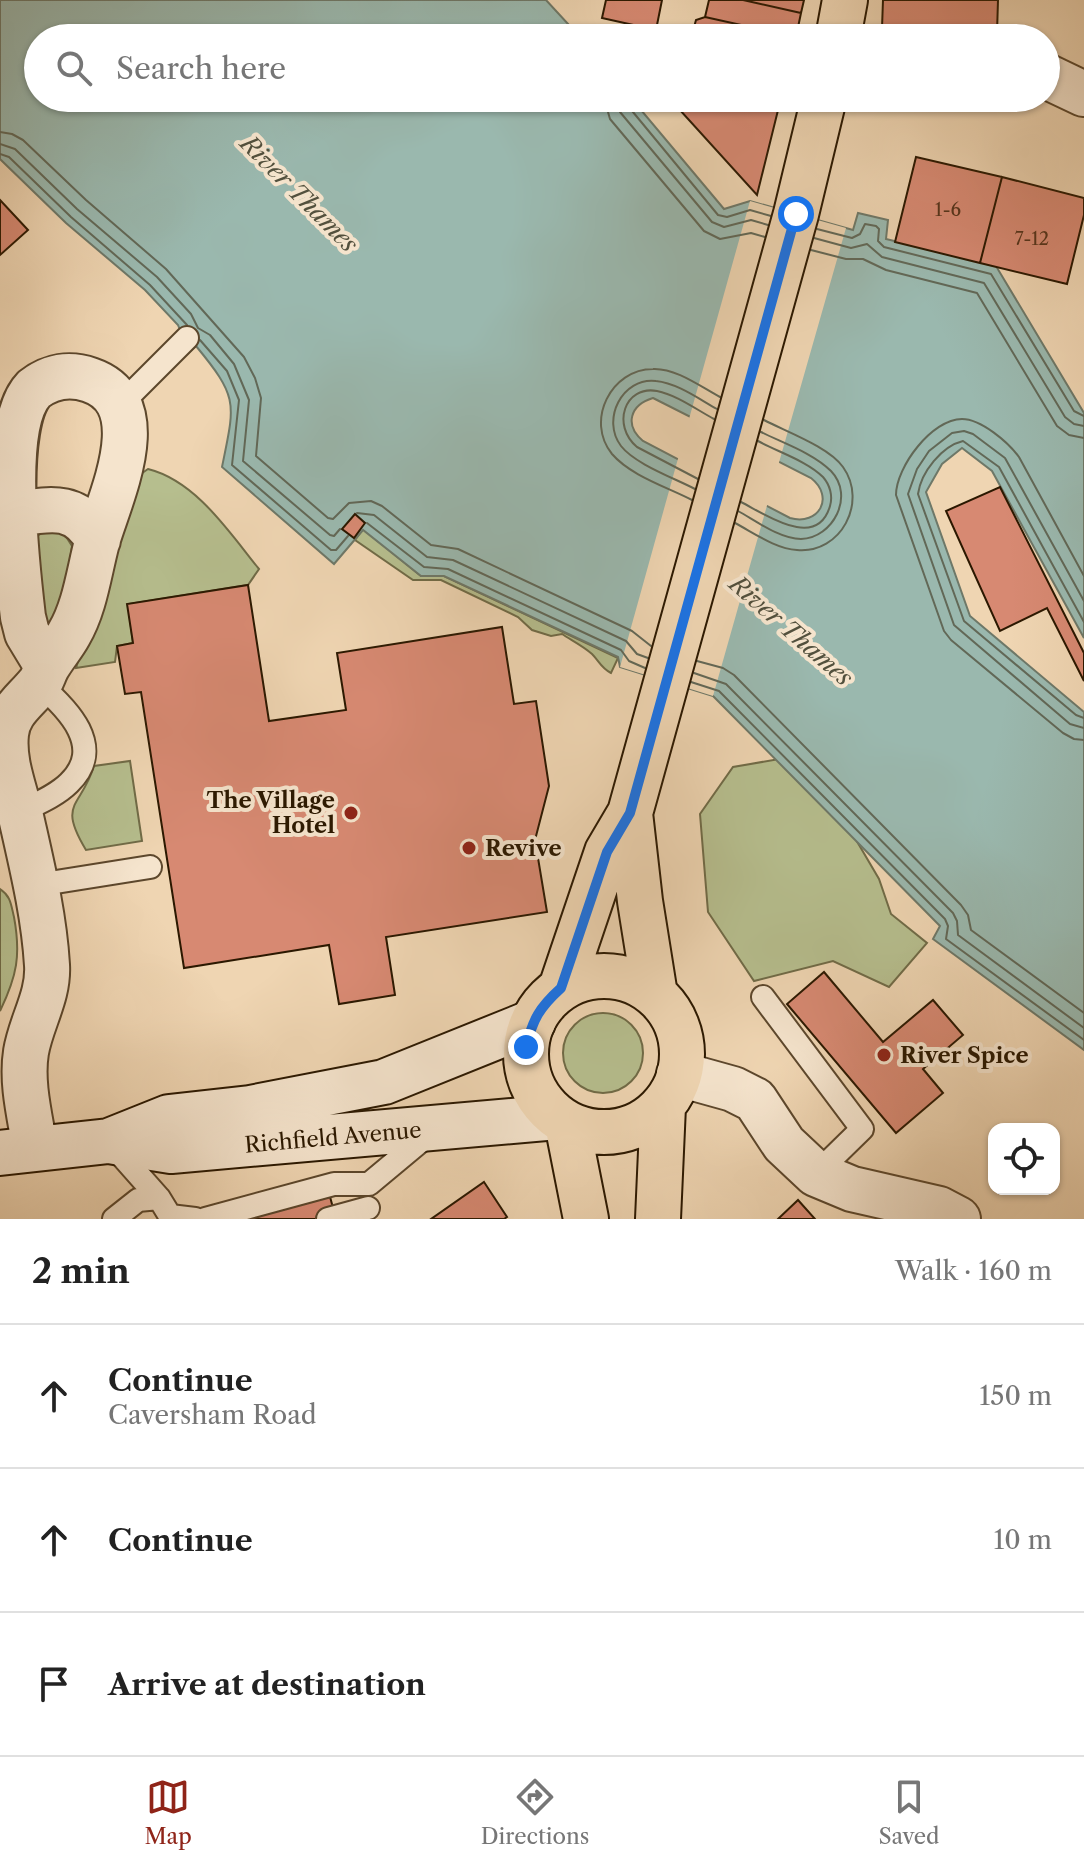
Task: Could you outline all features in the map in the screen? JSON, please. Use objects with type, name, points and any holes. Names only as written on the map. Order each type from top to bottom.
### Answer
[{"type":"main road","points":[[841,24],[845,0]]},
{"type":"main road","points":[[561,988],[607,852],[630,813],[796,214],[821,112]]},
{"type":"main road","points":[[630,813],[655,995]]},
{"type":"main road","points":[[658,1219],[671,1090],[680,1036],[665,1004],[628,979],[602,976],[581,979],[561,988],[544,1003],[533,1022],[526,1047],[528,1073],[538,1095],[562,1120],[590,1130],[614,1131],[635,1125],[671,1090]]},
{"type":"main road","points":[[562,1120],[586,1219]]},
{"type":"street","points":[[1060,83],[1084,94]]},
{"type":"street","points":[[18,1150],[28,1104],[26,1054],[48,983],[37,885],[7,767],[5,739],[8,719],[43,675],[76,618],[121,469],[125,422],[109,392],[95,381],[78,376],[61,376],[44,382],[30,392],[20,406],[10,446],[6,516],[25,625],[43,675]]},
{"type":"street","points":[[6,516],[52,509],[67,511],[90,527],[98,540]]},
{"type":"street","name":"Richfield Avenue","points":[[109,1141],[169,1117],[250,1108],[384,1082],[533,1022]]},
{"type":"street","points":[[671,1090],[725,1086],[755,1100],[784,1144],[816,1174],[852,1189],[939,1209],[958,1219]]},
{"type":"street","name":"Richfield Avenue","points":[[18,1150],[109,1141],[171,1151],[562,1120]]},
{"type":"lane","points":[[119,406],[187,338]]},
{"type":"lane","points":[[20,812],[69,784],[82,766],[84,745],[78,725],[43,675]]},
{"type":"lane","points":[[37,885],[150,867]]},
{"type":"lane","points":[[763,997],[862,1129],[816,1174]]},
{"type":"lane","points":[[328,1219],[368,1214],[366,1189],[369,1184],[436,1128]]},
{"type":"lane","points":[[109,1141],[159,1198],[170,1216],[195,1219]]},
{"type":"lane","points":[[205,1219],[235,1215],[334,1184],[369,1184]]},
{"type":"lane","points":[[114,1219],[138,1200],[159,1198]]},
{"type":"green space","points":[[148,469],[181,484],[196,496],[259,569],[248,585],[128,604],[133,643],[117,646],[115,662],[76,668],[133,484]]},
{"type":"green space","points":[[53,529],[65,535],[72,546],[60,632],[43,639],[36,537]]},
{"type":"green space","points":[[363,529],[421,576],[444,576],[618,658],[611,673],[588,651],[562,634],[551,636],[532,630],[518,617],[441,580],[413,580],[355,540]]},
{"type":"green space","points":[[785,758],[835,804],[879,879],[891,914],[927,943],[889,987],[833,961],[754,981],[708,912],[700,814],[733,767]]},
{"type":"green space","points":[[130,761],[142,841],[86,850],[73,823],[74,806],[94,766]]},
{"type":"green space","points":[[0,889],[11,905],[17,954],[14,976],[0,1011]]},
{"type":"green space","points":[[603,1013],[618,1016],[631,1025],[640,1038],[643,1053],[640,1068],[631,1081],[618,1090],[603,1093],[588,1090],[575,1081],[566,1068],[563,1053],[566,1038],[575,1025],[588,1016]]},
{"type":"water","name":"River Thames","points":[[0,0],[546,0],[568,24],[24,24],[24,112],[643,112],[724,209],[750,201],[853,230],[858,213],[888,220],[886,239],[996,266],[1084,413],[1084,638],[992,471],[962,448],[942,464],[926,492],[970,616],[1084,712],[1084,1050],[933,939],[940,926],[713,696],[620,667],[618,657],[444,576],[421,576],[363,530],[334,564],[222,467],[231,414],[227,390],[220,378],[196,346],[175,365],[160,349],[180,330],[178,325],[145,290],[66,223],[0,159]],"holes":[[[653,398],[811,478],[818,486],[823,501],[816,514],[809,518],[790,518],[643,441],[633,429],[632,416],[639,405]]]},
{"type":"pier","points":[[750,201],[846,228],[778,466],[689,419]]},
{"type":"pier","points":[[679,455],[768,502],[713,696],[620,667]]},
{"type":"building","points":[[606,0],[662,0],[657,24],[629,24],[602,18]]},
{"type":"building","points":[[709,0],[743,0],[801,13],[799,24],[737,24],[705,17]]},
{"type":"building","points":[[743,0],[804,0],[801,13]]},
{"type":"building","points":[[883,0],[998,0],[997,24],[882,24]]},
{"type":"building","points":[[705,17],[737,24],[695,24],[696,20]]},
{"type":"building","points":[[682,112],[778,112],[757,195]]},
{"type":"building","points":[[916,157],[1002,177],[980,263],[895,242]]},
{"type":"building","points":[[1002,177],[1084,198],[1084,215],[1067,284],[980,263]]},
{"type":"building","points":[[0,200],[28,230],[0,255]]},
{"type":"building","points":[[1000,487],[1084,653],[1084,681],[1047,608],[1000,631],[946,511]]},
{"type":"building","points":[[355,514],[365,523],[354,538],[342,529]]},
{"type":"building","name":"The Village Hotel","points":[[248,585],[269,721],[346,710],[337,653],[502,627],[514,704],[536,701],[549,786],[535,840],[547,912],[386,937],[395,995],[339,1004],[329,945],[184,968],[141,692],[125,694],[117,646],[133,643],[127,604]]},
{"type":"building","name":"River Spice","points":[[824,972],[883,1042],[933,1000],[963,1035],[923,1069],[943,1093],[896,1133],[787,1004]]},
{"type":"building","points":[[484,1182],[507,1217],[431,1219]]},
{"type":"building","points":[[329,1193],[336,1219],[252,1219],[251,1215]]},
{"type":"building","points":[[798,1200],[815,1219],[778,1219]]},
{"type":"place","name":"The Village Hotel","points":[[351,813]]},
{"type":"place","name":"Revive","points":[[469,848]]},
{"type":"place","name":"River Spice","points":[[884,1055]]},
{"type":"route","points":[[526,1047],[533,1022],[544,1003],[561,988],[607,852],[630,813],[796,214]]}]
